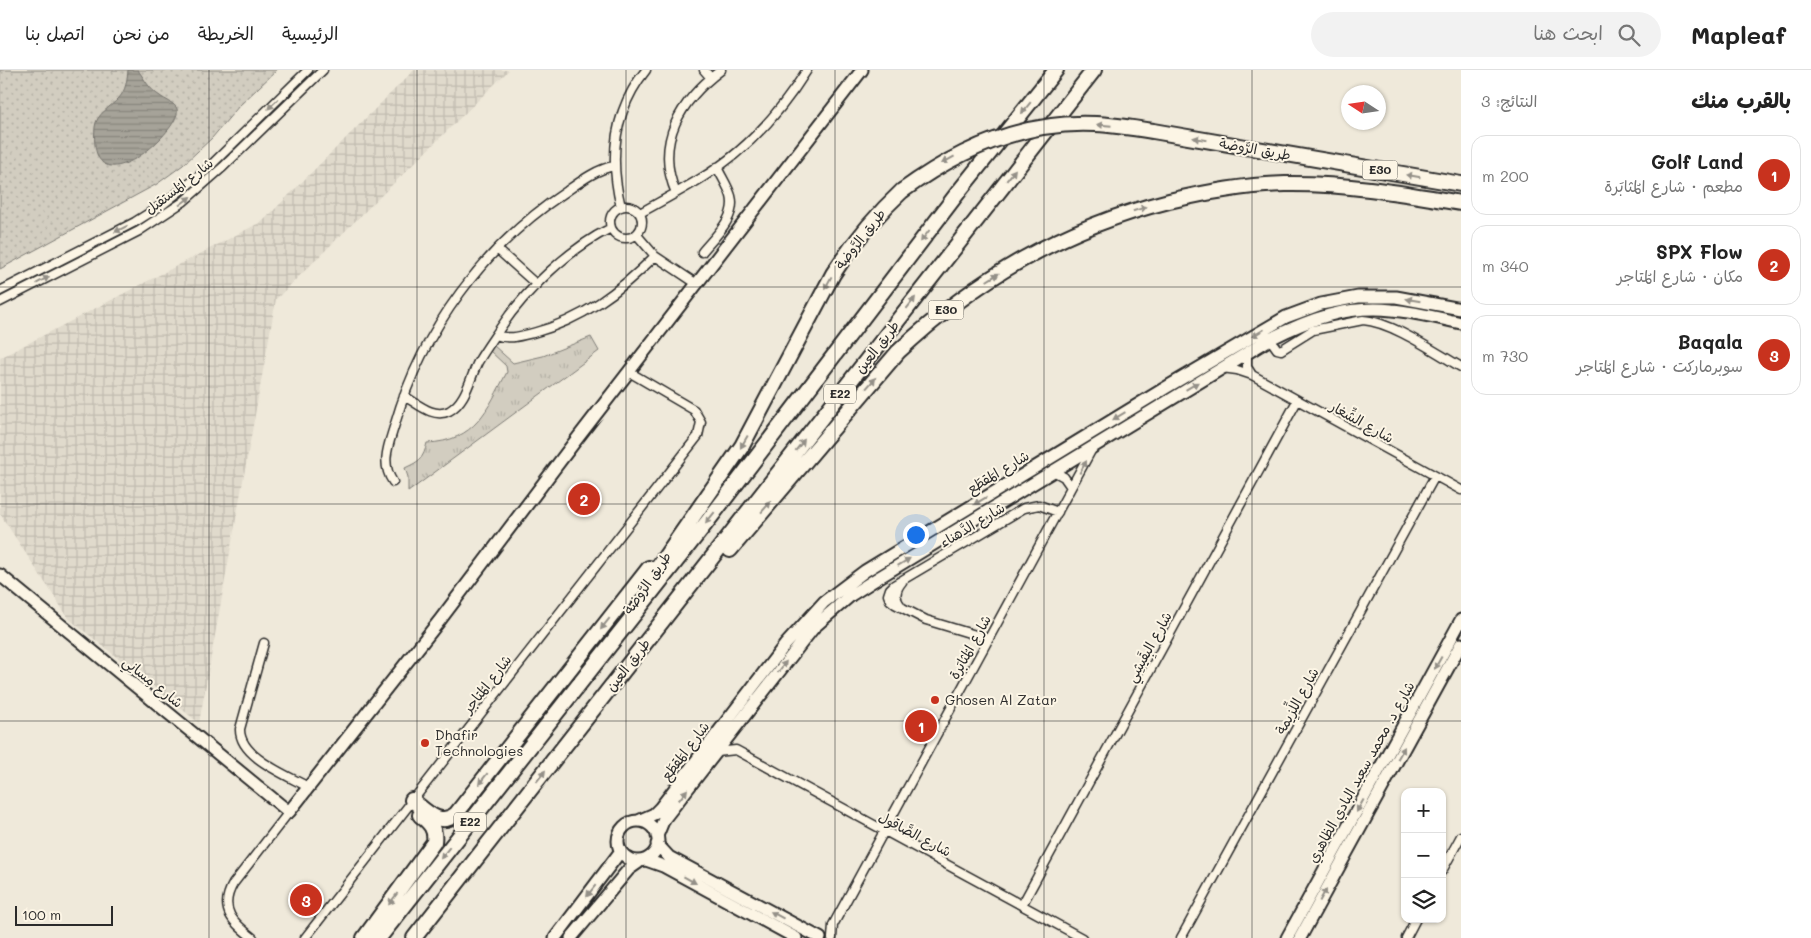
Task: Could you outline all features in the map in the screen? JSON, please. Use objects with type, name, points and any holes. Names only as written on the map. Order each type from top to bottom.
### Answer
[{"type":"highway","name":"طريق العين","points":[[562,705],[713,514],[960,190],[1056,70]]},
{"type":"highway","name":"طريق العين","points":[[587,717],[1094,70]]},
{"type":"highway","name":"طريق الرَّوضة","points":[[562,705],[742,446],[765,406],[833,274],[866,227],[902,191],[926,173],[950,159],[986,142],[1020,132],[1045,127],[1095,124],[1153,131],[1461,184]]},
{"type":"highway","name":"طريق الرَّوضة","points":[[587,717],[898,352],[978,286],[1044,247],[1079,231],[1146,207],[1196,194],[1240,187],[1284,184],[1362,187],[1461,203]]},
{"type":"highway","points":[[1400,192],[1429,202],[1461,209]]},
{"type":"highway","points":[[410,803],[440,820],[451,818],[456,814],[722,476]]},
{"type":"highway","name":"E22","points":[[378,938],[562,705]]},
{"type":"highway","name":"E22","points":[[414,938],[587,717]]},
{"type":"highway","points":[[364,938],[434,842],[435,837],[432,826],[410,803]]},
{"type":"street","name":"شارع المُستقبل","points":[[0,291],[135,222],[162,205],[204,172],[308,70]]},
{"type":"street","name":"شارع المُستقبل","points":[[0,302],[140,230],[183,202],[224,168],[323,70]]},
{"type":"street","points":[[621,207],[615,183],[616,138],[620,118],[629,94],[646,70]]},
{"type":"street","points":[[704,70],[711,78]]},
{"type":"street","points":[[676,193],[670,177],[668,159],[669,142],[673,127],[687,103],[721,70]]},
{"type":"street","points":[[640,213],[717,168],[760,130],[784,102],[807,70]]},
{"type":"street","points":[[253,938],[234,923],[231,918],[227,907],[228,895],[233,884],[440,620],[862,70]]},
{"type":"street","points":[[393,482],[386,472],[386,461],[404,396],[417,365],[442,319],[466,285],[497,249],[527,221],[554,200],[601,170],[614,166]]},
{"type":"street","points":[[702,252],[727,222],[732,209],[729,192],[717,168]]},
{"type":"street","points":[[629,206],[640,213],[642,226],[637,234],[624,239],[616,235],[610,228],[611,215],[621,207],[629,206]]},
{"type":"street","points":[[404,396],[430,411],[444,412],[451,410],[462,396],[478,362],[514,310],[537,285],[569,256],[610,228]]},
{"type":"street","points":[[637,234],[655,256],[696,284]]},
{"type":"street","points":[[497,249],[537,285]]},
{"type":"street","points":[[496,335],[508,338],[529,334],[575,318],[616,292],[655,256]]},
{"type":"street","name":"شارع المَقطَع","points":[[638,821],[654,814],[660,808],[785,645],[824,602],[865,571],[1167,387],[1286,317],[1321,304],[1349,298],[1377,296],[1414,300],[1461,309]]},
{"type":"street","name":"شارع المَقطَع","points":[[657,840],[664,819],[798,647],[830,611],[851,595],[1270,339],[1310,320],[1359,309],[1392,310],[1461,323]]},
{"type":"street","points":[[1270,339],[1277,349],[1281,350],[1308,332],[1319,328],[1363,320],[1370,321],[1388,326],[1461,367]]},
{"type":"street","points":[[1247,353],[1247,367],[1252,375]]},
{"type":"street","name":"شارع الشِّغار","points":[[1222,368],[1252,375],[1461,490]]},
{"type":"street","name":"شارع المُتاجر","points":[[304,938],[698,436],[701,422],[694,410],[629,372]]},
{"type":"street","points":[[1166,402],[1174,392],[1172,388],[1167,387]]},
{"type":"street","name":"شارع البِقَيشِي","points":[[1022,905],[1297,401]]},
{"type":"street","name":"شارع المُثابَرة","points":[[832,938],[834,925],[1094,446]]},
{"type":"street","points":[[1053,471],[1064,476],[1071,487]]},
{"type":"street","name":"شارع اللِّزِيمة","points":[[1181,938],[1435,476]]},
{"type":"street","name":"شارع الدَّهناء","points":[[989,639],[926,620],[892,603],[888,595],[892,587],[1024,508],[1040,505],[1058,512]]},
{"type":"street","points":[[963,512],[963,521],[967,524]]},
{"type":"street","name":"شارع مِسانِي","points":[[0,574],[289,812]]},
{"type":"street","name":"شارع د. محمد سعيد البادي الظاهري","points":[[1287,938],[1461,620]]},
{"type":"street","points":[[264,643],[240,728],[241,740],[257,758],[308,787]]},
{"type":"street","name":"شارع د. محمد سعيد البادي الظاهري","points":[[1300,938],[1461,644]]},
{"type":"street","points":[[717,752],[736,750],[733,741],[733,731]]},
{"type":"street","name":"شارع الصَّاقول","points":[[736,750],[1082,938]]},
{"type":"street","points":[[796,938],[663,866],[642,861],[632,861],[625,857],[620,852],[618,838],[620,831],[631,822],[638,821],[650,826],[669,857],[818,937],[834,925]]},
{"type":"street","points":[[1446,864],[1461,836]]},
{"type":"street","points":[[571,938],[629,869],[654,853],[657,840]]},
{"type":"street","points":[[555,938],[620,852]]},
{"type":"street","points":[[1406,938],[1414,923]]},
{"type":"shaded area","points":[[128,70],[138,70],[153,90],[174,105],[177,109],[175,119],[152,147],[136,158],[119,165],[105,164],[97,153],[96,122],[101,114],[123,92]]},
{"type":"shaded area","points":[[414,70],[509,70],[276,299],[199,723],[69,619],[0,514],[0,358],[263,221]]},
{"type":"green space","points":[[0,70],[277,70],[239,106],[212,138],[183,165],[157,184],[0,269]]},
{"type":"green space","points":[[591,337],[599,351],[408,492],[408,477],[405,468],[420,459],[427,443],[444,441],[469,430],[486,411],[493,399],[507,372],[506,366],[489,350],[493,345],[513,363],[543,356]]},
{"type":"place","name":"SPX Flow","points":[[584,499]]},
{"type":"place","name":"Ghosen Al Zatar","points":[[935,700]]},
{"type":"place","name":"Golf Land","points":[[921,726]]},
{"type":"place","name":"Dhafir Technologies","points":[[425,743]]},
{"type":"place","name":"Baqala","points":[[306,900]]}]
